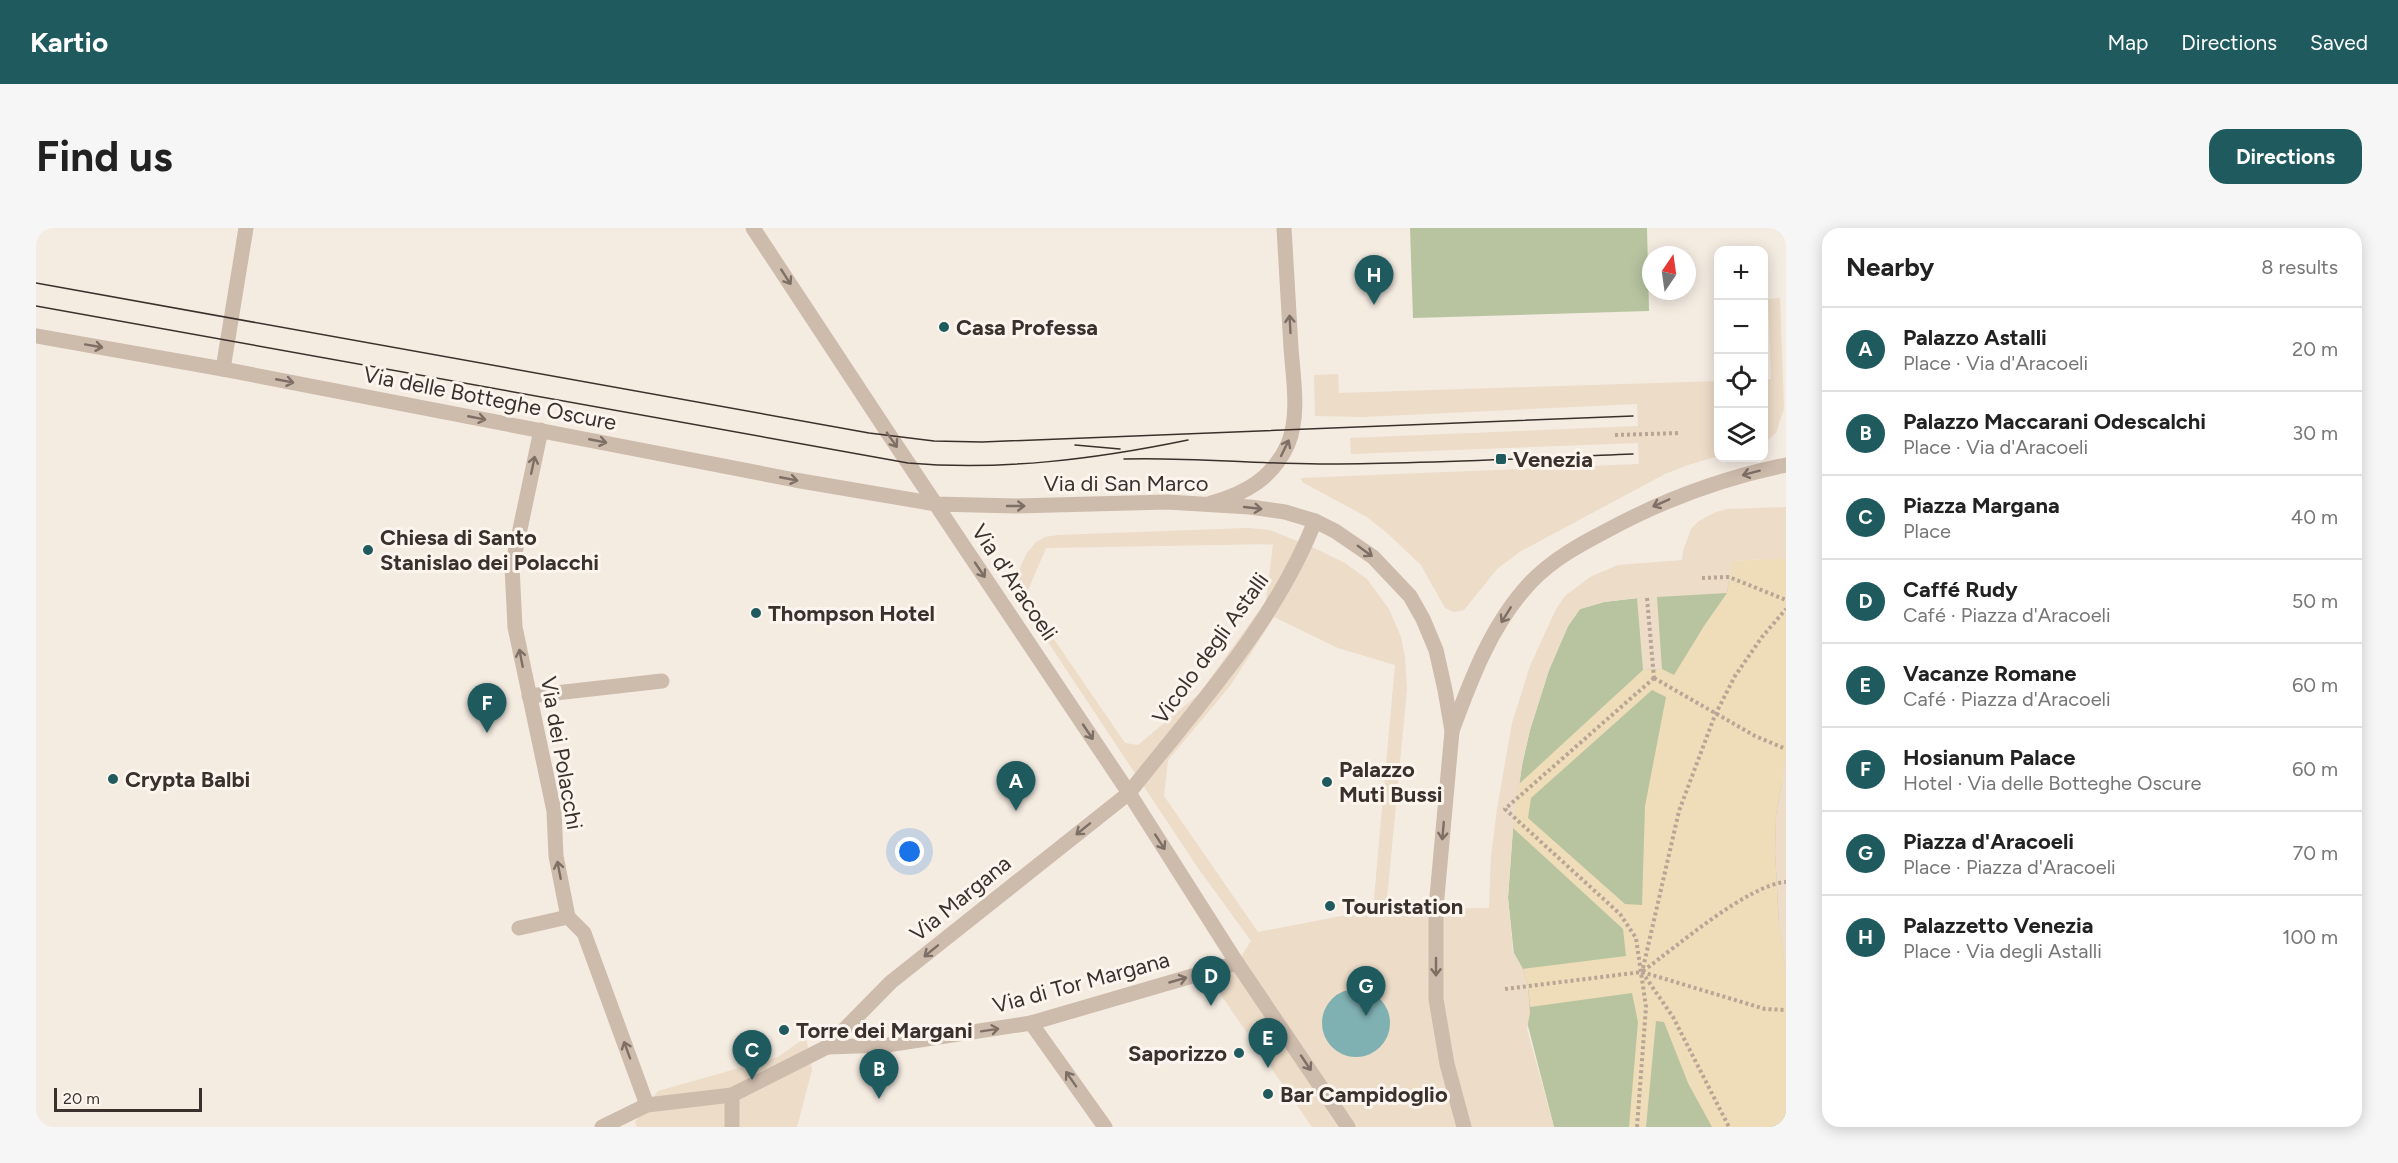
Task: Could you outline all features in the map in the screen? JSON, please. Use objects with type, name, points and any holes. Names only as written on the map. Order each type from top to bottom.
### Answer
[{"type":"street","points":[[223,369],[246,228]]},
{"type":"street","name":"Via d'Aracoeli","points":[[753,228],[1129,793],[1237,963],[1348,1127]]},
{"type":"street","points":[[1207,505],[1250,489],[1261,480],[1281,457],[1292,430],[1293,383],[1284,228]]},
{"type":"street","name":"Via delle Botteghe Oscure","points":[[36,336],[223,369],[795,480],[936,504]]},
{"type":"street","name":"Via dei Polacchi","points":[[541,430],[512,567],[515,627],[554,811],[556,856],[568,917],[585,933],[647,1105]]},
{"type":"street","points":[[1464,1127],[1447,1064],[1436,999],[1436,908],[1452,731],[1483,654],[1514,602],[1531,582],[1555,560],[1583,543],[1669,500],[1716,483],[1786,465]]},
{"type":"street","name":"Via di San Marco","points":[[936,504],[1016,506],[1167,502],[1285,512],[1315,521],[1373,556],[1410,596],[1436,650],[1452,731]]},
{"type":"street","name":"Vicolo degli Astalli","points":[[1129,793],[1258,627],[1289,578],[1315,521]]},
{"type":"street","points":[[529,696],[662,681]]},
{"type":"street","name":"Via Margana","points":[[827,1047],[891,982],[1129,793]]},
{"type":"street","points":[[519,928],[568,917]]},
{"type":"street","name":"Via di Tor Margana","points":[[827,1047],[887,1046],[1031,1023],[1237,963]]},
{"type":"street","points":[[1031,1023],[1105,1127]]},
{"type":"street","points":[[602,1127],[647,1105],[732,1095],[827,1047]]},
{"type":"street","points":[[732,1095],[732,1127]]},
{"type":"path","points":[[1615,435],[1681,433]]},
{"type":"path","points":[[1702,578],[1729,577],[1786,600]]},
{"type":"path","points":[[1647,598],[1654,678]]},
{"type":"path","points":[[1729,1127],[1673,1017],[1642,972],[1679,811],[1715,715],[1735,676],[1762,637],[1786,609]]},
{"type":"path","points":[[1654,678],[1715,715],[1786,749]]},
{"type":"path","points":[[1637,1127],[1646,1022],[1642,972],[1636,938],[1620,914],[1505,809],[1654,678]]},
{"type":"path","points":[[1642,972],[1744,898],[1775,883],[1786,882]]},
{"type":"path","points":[[1505,989],[1642,972],[1766,1009],[1786,1010]]},
{"type":"green space","points":[[1410,228],[1647,228],[1647,246],[1642,246],[1642,300],[1649,300],[1649,311],[1413,318]]},
{"type":"green space","points":[[1786,558],[1786,759],[1782,777],[1779,924],[1786,971],[1786,1127],[1554,1127],[1517,983],[1508,898],[1513,828],[1522,765],[1530,730],[1549,670],[1568,626],[1580,609],[1604,602],[1638,598]]},
{"type":"sand","points":[[1786,558],[1786,759],[1776,815],[1775,852],[1779,924],[1786,971],[1786,1127],[1712,1127],[1688,1083],[1664,1022],[1656,1021],[1646,1127],[1629,1127],[1638,1022],[1632,993],[1530,1007],[1528,986],[1523,969],[1626,956],[1623,929],[1513,828],[1519,784],[1643,670],[1662,669],[1674,675],[1727,593],[1732,561]],"holes":[[[1652,690],[1666,697],[1645,806],[1642,905],[1625,904],[1528,818],[1531,798]]]},
{"type":"shaded area","points":[[1780,298],[1784,408],[1776,433],[1768,440],[1768,379],[1771,379],[1768,299]]},
{"type":"shaded area","points":[[1338,374],[1339,393],[1714,381],[1714,457],[1665,474],[1521,551],[1497,569],[1464,610],[1454,612],[1445,608],[1421,565],[1387,533],[1367,517],[1302,482],[1301,478],[1639,464],[1638,443],[1351,454],[1350,438],[1638,426],[1637,404],[1363,417],[1315,416],[1314,375]]},
{"type":"shaded area","points":[[1786,507],[1786,558],[1732,561],[1727,593],[1657,597],[1662,669],[1643,670],[1637,598],[1604,602],[1580,609],[1568,626],[1549,670],[1530,730],[1522,765],[1513,828],[1508,898],[1513,951],[1523,969],[1528,986],[1530,1013],[1527,1029],[1554,1127],[1312,1127],[1214,985],[1237,963],[1251,941],[1198,868],[1020,600],[1018,580],[1021,565],[1027,553],[1036,542],[1045,537],[1058,535],[1248,528],[1270,530],[1314,548],[1345,563],[1367,579],[1389,609],[1401,637],[1407,689],[1386,909],[1489,908],[1491,856],[1512,723],[1530,666],[1556,609],[1565,596],[1590,577],[1618,565],[1682,560],[1691,529],[1699,521],[1727,509]],"holes":[[[1273,544],[1266,601],[1199,694],[1138,745],[1125,743],[1025,597],[1046,548]],[[1274,617],[1338,648],[1395,665],[1373,910],[1258,932],[1164,796],[1168,760],[1230,686]]]},
{"type":"shaded area","points":[[1786,759],[1786,971],[1779,924],[1775,852],[1776,815]]},
{"type":"shaded area","points":[[806,1037],[812,1070],[797,1127],[637,1127],[635,1122],[658,1091],[778,1057]]},
{"type":"water","points":[[1356,989],[1369,992],[1380,999],[1387,1010],[1390,1023],[1387,1036],[1380,1047],[1369,1054],[1356,1057],[1343,1054],[1332,1047],[1325,1036],[1322,1023],[1325,1010],[1332,999],[1343,992]]},
{"type":"tram line","points":[[36,283],[869,433],[934,441],[982,442],[1633,416]]},
{"type":"tram line","points":[[36,306],[908,463],[978,465],[1049,462],[1119,453],[1188,440]]},
{"type":"tram line","points":[[1075,445],[1120,449]]},
{"type":"tram line","points":[[1124,459],[1359,464],[1633,454]]},
{"type":"place","name":"Palazzetto Venezia","points":[[1374,305]]},
{"type":"place","name":"Casa Professa","points":[[944,327]]},
{"type":"place","name":"Venezia","points":[[1501,459]]},
{"type":"place","name":"Chiesa di Santo Stanislao dei Polacchi","points":[[368,550]]},
{"type":"place","name":"Thompson Hotel","points":[[756,613]]},
{"type":"place","name":"Hosianum Palace","points":[[487,733]]},
{"type":"place","name":"Crypta Balbi","points":[[113,779]]},
{"type":"place","name":"Palazzo Muti Bussi","points":[[1327,782]]},
{"type":"place","name":"Palazzo Astalli","points":[[1016,811]]},
{"type":"place","name":"Touristation","points":[[1330,906]]},
{"type":"place","name":"Caffé Rudy","points":[[1211,1006]]},
{"type":"place","name":"Piazza d'Aracoeli","points":[[1366,1016]]},
{"type":"place","name":"Torre dei Margani","points":[[784,1030]]},
{"type":"place","name":"Saporizzo","points":[[1239,1053]]},
{"type":"place","name":"Vacanze Romane","points":[[1268,1068]]},
{"type":"place","name":"Piazza Margana","points":[[752,1080]]},
{"type":"place","name":"Bar Campidoglio","points":[[1268,1094]]},
{"type":"place","name":"Palazzo Maccarani Odescalchi","points":[[879,1099]]}]
